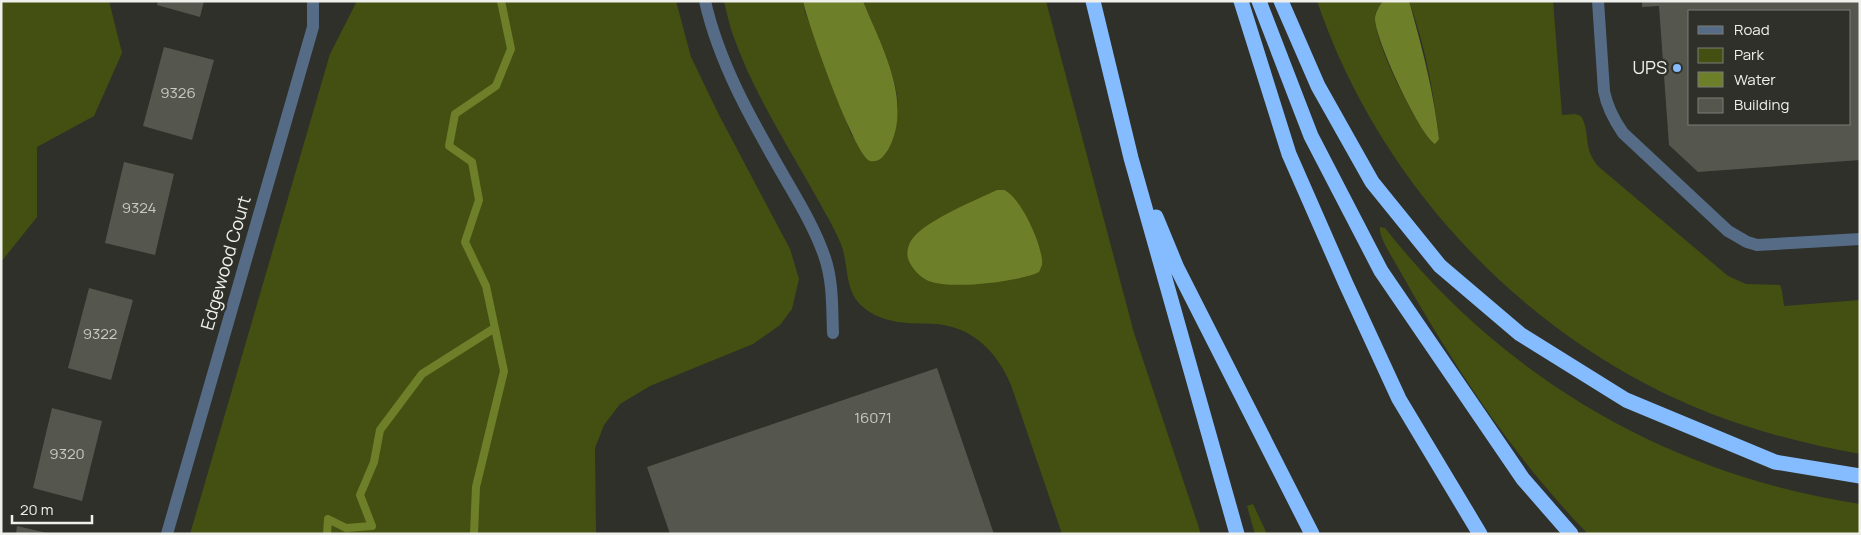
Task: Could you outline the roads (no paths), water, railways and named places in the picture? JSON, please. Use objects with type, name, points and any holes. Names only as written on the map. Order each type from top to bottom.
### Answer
[{"type":"highway","points":[[1093,1],[1131,158],[1238,534]]},
{"type":"highway","points":[[1240,1],[1290,154],[1346,284],[1399,399],[1480,534]]},
{"type":"highway","points":[[1259,1],[1311,136],[1381,271],[1523,479],[1571,534]]},
{"type":"highway","points":[[1282,1],[1318,86],[1372,182],[1440,266],[1520,334],[1626,400],[1775,462],[1860,476]]},
{"type":"highway","points":[[1131,158],[1177,268],[1312,534]]},
{"type":"street","name":"Edgewood Court","points":[[167,534],[313,27],[313,1]]},
{"type":"street","points":[[705,1],[723,62],[761,136],[816,233],[826,260],[831,293],[833,333]]},
{"type":"street","points":[[1598,1],[1604,91],[1606,102],[1617,124],[1623,133],[1728,231],[1747,242],[1757,245],[1860,239]]},
{"type":"water","points":[[803,1],[863,1],[892,74],[898,113],[895,132],[888,150],[879,160],[870,161],[863,154],[843,114],[822,60]]},
{"type":"water","points":[[1383,1],[1409,1],[1431,89],[1439,139],[1435,144],[1428,137],[1409,105],[1382,46],[1375,19]]},
{"type":"water","points":[[997,190],[1004,190],[1011,195],[1024,212],[1042,257],[1042,265],[1039,272],[1017,279],[970,285],[942,284],[929,281],[919,275],[908,260],[907,253],[913,238],[929,224]]},
{"type":"waterway","points":[[474,534],[476,487],[504,371],[486,286],[465,242],[479,200],[472,162],[449,146],[455,114],[496,86],[511,49],[501,1]]},
{"type":"waterway","points":[[327,534],[328,519],[346,528],[372,526],[360,495],[374,462],[380,430],[422,374],[493,329]]},
{"type":"place","name":"UPS","points":[[1677,68]]}]
